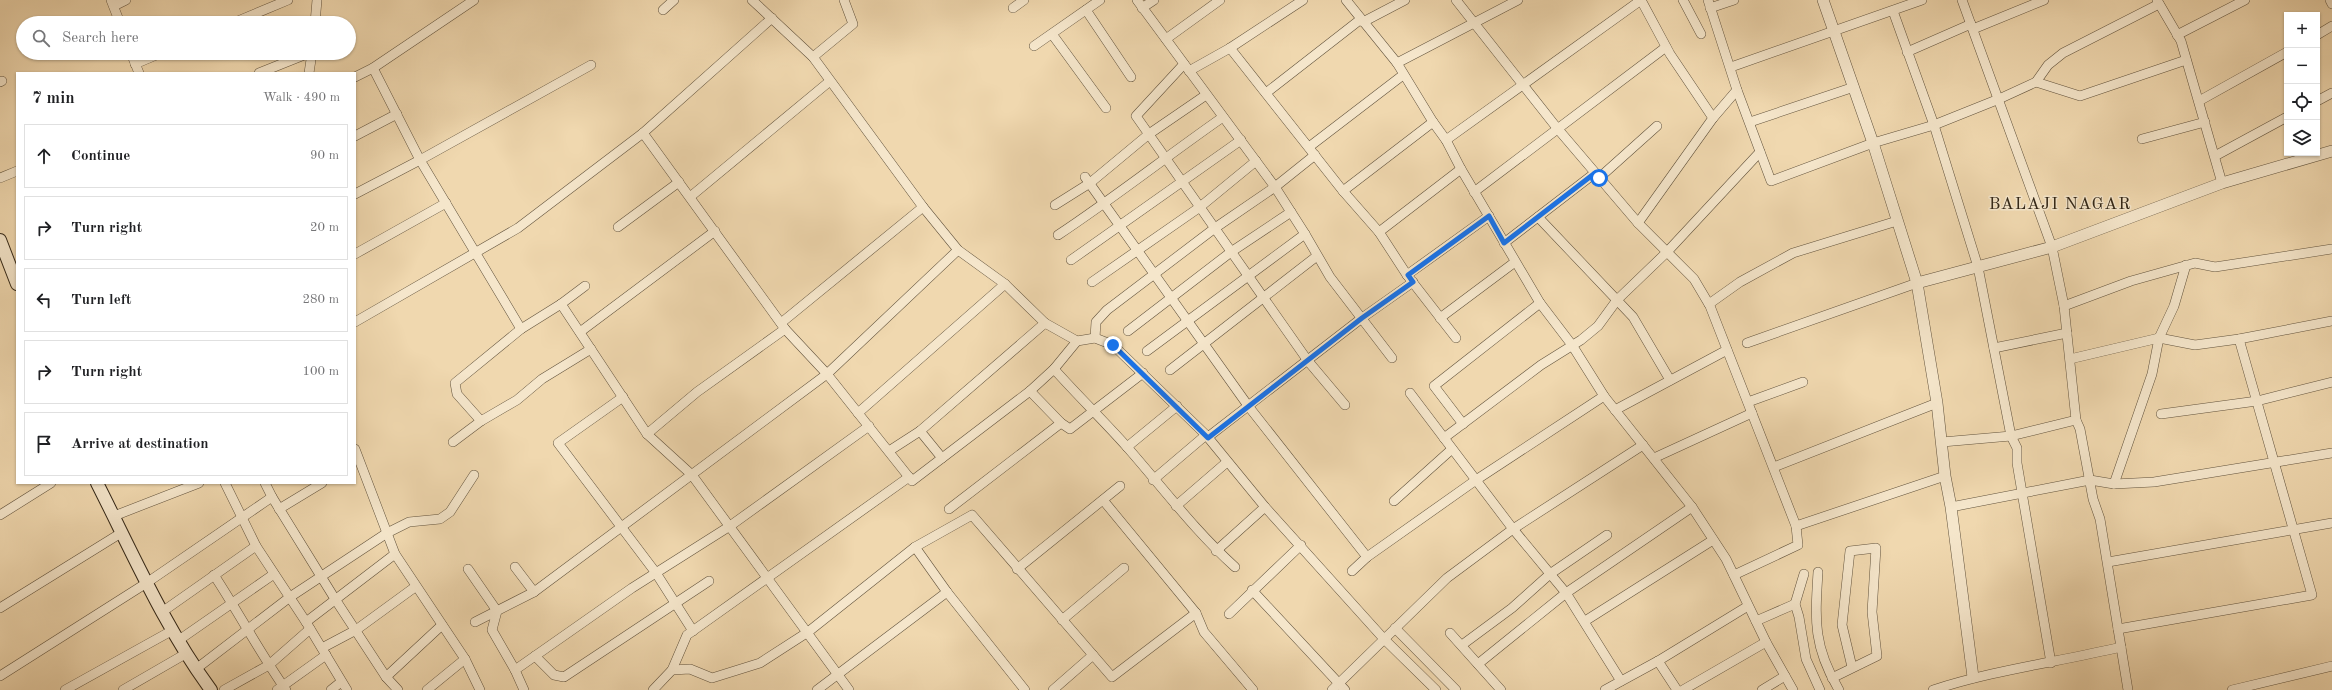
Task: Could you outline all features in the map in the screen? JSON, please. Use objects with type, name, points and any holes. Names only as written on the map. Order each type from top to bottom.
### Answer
[{"type":"main road","points":[[0,240],[2,254],[16,282]]},
{"type":"main road","points":[[98,484],[145,584],[196,669],[211,690]]},
{"type":"street","points":[[118,16],[113,3],[126,0]]},
{"type":"street","points":[[250,16],[288,0]]},
{"type":"street","points":[[316,16],[317,0]]},
{"type":"street","points":[[356,76],[373,68],[474,0]]},
{"type":"street","points":[[663,10],[674,0]]},
{"type":"street","points":[[752,0],[813,57],[923,207],[958,250],[1005,284],[1045,323],[1077,341],[1095,338],[1113,345],[1207,436],[1264,507],[1301,545],[1384,638],[1436,690]]},
{"type":"street","points":[[813,57],[853,24],[844,0]]},
{"type":"street","points":[[1013,8],[1024,0]]},
{"type":"street","points":[[1034,46],[1100,0]]},
{"type":"street","points":[[1154,0],[1140,4],[1275,187],[1305,234],[1330,278],[1392,358]]},
{"type":"street","points":[[1166,39],[1220,0]]},
{"type":"street","points":[[1303,0],[1230,48],[1186,67],[1136,116],[1308,361],[1345,405]]},
{"type":"street","points":[[1346,0],[1397,63],[1433,122],[1446,140],[1474,192],[1540,303],[1572,345],[1604,396],[1692,507],[1734,575],[1766,642],[1793,690]]},
{"type":"street","points":[[1266,93],[1362,20],[1405,0]]},
{"type":"street","points":[[1456,0],[1473,24],[1597,175],[1638,223],[1694,279],[1709,304],[1796,526],[1798,545],[1734,575]]},
{"type":"street","points":[[1397,63],[1518,0]]},
{"type":"street","points":[[1446,140],[1641,0],[1666,46],[1713,118]]},
{"type":"street","points":[[1683,0],[1701,34]]},
{"type":"street","points":[[1734,0],[1709,4],[1731,67],[1737,90],[1771,181],[1873,143],[1934,125],[1999,99],[2036,82],[2048,65],[2063,53],[2158,2],[2177,35],[2186,60],[2216,156],[2222,183]]},
{"type":"street","points":[[1823,0],[1873,143],[1917,283],[1937,403],[1945,476],[1951,507],[1974,677]]},
{"type":"street","points":[[1731,67],[1922,0]]},
{"type":"street","points":[[1962,0],[2052,247],[2064,306],[2076,420],[2080,428],[2108,562],[2128,690]]},
{"type":"street","points":[[1907,52],[2044,0]]},
{"type":"street","points":[[2177,35],[2245,0]]},
{"type":"street","points":[[2330,0],[2332,4]]},
{"type":"street","points":[[1086,10],[1131,77]]},
{"type":"street","points":[[1893,11],[1934,125],[1978,267],[2011,436],[2017,448],[2017,463],[2051,663]]},
{"type":"street","points":[[356,321],[518,228],[643,133],[772,18]]},
{"type":"street","points":[[2320,33],[2332,26]]},
{"type":"street","points":[[1052,34],[1106,108]]},
{"type":"street","points":[[1474,192],[1666,46]]},
{"type":"street","points":[[1230,48],[1310,147],[1343,191],[1379,232],[1410,279],[1456,338]]},
{"type":"street","points":[[2199,101],[2284,54]]},
{"type":"street","points":[[134,60],[139,72]]},
{"type":"street","points":[[135,64],[144,60]]},
{"type":"street","points":[[262,72],[292,60]]},
{"type":"street","points":[[309,72],[311,60]]},
{"type":"street","points":[[2036,82],[2080,96],[2186,60]]},
{"type":"street","points":[[356,193],[420,160],[591,65]]},
{"type":"street","points":[[373,68],[420,160],[521,329]]},
{"type":"street","points":[[1310,147],[1404,75]]},
{"type":"street","points":[[690,197],[830,81]]},
{"type":"street","points":[[1750,122],[1854,87]]},
{"type":"street","points":[[1638,223],[1713,118],[1737,90]]},
{"type":"street","points":[[2320,99],[2332,92]]},
{"type":"street","points":[[1055,205],[1206,94]]},
{"type":"street","points":[[356,135],[397,114]]},
{"type":"street","points":[[1058,235],[1104,204],[1165,157],[1223,117]]},
{"type":"street","points":[[2216,156],[2284,119]]},
{"type":"street","points":[[1343,191],[1433,122]]},
{"type":"street","points":[[2142,139],[2205,122]]},
{"type":"street","points":[[1504,243],[1597,175],[1657,126]]},
{"type":"street","points":[[643,133],[783,326],[826,374],[912,481],[1030,391],[1054,370],[1077,341]]},
{"type":"street","points":[[1071,260],[1240,140]]},
{"type":"street","points":[[1747,343],[1917,283],[2052,247],[2222,183],[2332,150]]},
{"type":"street","points":[[1444,438],[1541,365],[1598,326],[1617,300],[1666,252],[1760,152]]},
{"type":"street","points":[[1095,338],[1096,322],[1154,274],[1214,228],[1275,187],[1316,155]]},
{"type":"street","points":[[1092,282],[1200,207],[1256,161]]},
{"type":"street","points":[[1379,232],[1461,169]]},
{"type":"street","points":[[0,178],[16,171]]},
{"type":"street","points":[[1087,180],[1249,407],[1367,557]]},
{"type":"street","points":[[618,227],[679,182]]},
{"type":"street","points":[[356,253],[446,203]]},
{"type":"street","points":[[647,434],[697,392],[783,326],[923,207]]},
{"type":"street","points":[[1128,331],[1232,252],[1291,212]]},
{"type":"street","points":[[1153,480],[1207,436],[1249,407],[1308,361],[1489,216]]},
{"type":"street","points":[[1538,217],[1633,317],[1659,358],[1670,380]]},
{"type":"street","points":[[1709,304],[1740,282],[1793,253],[1897,220]]},
{"type":"street","points":[[580,332],[715,231]]},
{"type":"street","points":[[1147,351],[1186,320],[1305,234]]},
{"type":"street","points":[[2064,306],[2131,281],[2195,263],[2215,266],[2332,249]]},
{"type":"street","points":[[475,622],[534,592],[826,374],[958,250]]},
{"type":"street","points":[[1170,370],[1318,256]]},
{"type":"street","points":[[1440,318],[1515,262]]},
{"type":"street","points":[[2114,484],[2152,374],[2159,338],[2174,306],[2186,265]]},
{"type":"street","points":[[858,413],[1005,284]]},
{"type":"street","points":[[481,421],[457,394],[455,383],[521,329],[561,304],[585,286]]},
{"type":"street","points":[[1463,424],[1434,386],[1540,303]]},
{"type":"street","points":[[561,304],[647,434],[692,475],[849,690]]},
{"type":"street","points":[[2070,359],[2159,338],[2195,345],[2239,339],[2332,321]]},
{"type":"street","points":[[889,451],[920,431],[1045,323]]},
{"type":"street","points":[[1994,348],[2067,333]]},
{"type":"street","points":[[2118,629],[2312,595],[2239,339]]},
{"type":"street","points":[[453,442],[481,421],[517,400],[542,379],[591,349]]},
{"type":"street","points":[[1615,410],[1727,350]]},
{"type":"street","points":[[1054,370],[1127,447],[1153,480],[1234,568]]},
{"type":"street","points":[[1030,391],[1061,423],[1070,428],[1143,373]]},
{"type":"street","points":[[1748,402],[1803,382]]},
{"type":"street","points":[[2161,414],[2257,401],[2332,382]]},
{"type":"street","points":[[1410,393],[1513,529],[1566,593],[1585,621],[1621,681]]},
{"type":"street","points":[[1352,571],[1367,557],[1476,480],[1604,396]]},
{"type":"street","points":[[623,397],[558,443],[656,573],[693,631]]},
{"type":"street","points":[[1774,467],[1937,403]]},
{"type":"street","points":[[1127,447],[1177,406]]},
{"type":"street","points":[[1654,458],[1752,412]]},
{"type":"street","points":[[1942,442],[2011,436],[2076,420]]},
{"type":"street","points":[[949,509],[1061,423]]},
{"type":"street","points":[[515,670],[656,573],[730,526],[869,426]]},
{"type":"street","points":[[920,431],[942,458]]},
{"type":"street","points":[[1252,590],[1338,688],[1384,638],[1447,578],[1513,529],[1643,444]]},
{"type":"street","points":[[1394,501],[1452,449]]},
{"type":"street","points":[[1951,507],[2090,480],[2114,484],[2154,482],[2332,454]]},
{"type":"street","points":[[358,462],[395,554],[415,587],[465,659],[480,690]]},
{"type":"street","points":[[1176,506],[1227,462]]},
{"type":"street","points":[[196,669],[290,597],[387,533],[408,522],[440,519],[450,512],[474,476]]},
{"type":"street","points":[[1796,526],[1945,476]]},
{"type":"street","points":[[653,690],[672,670],[687,635],[909,477]]},
{"type":"street","points":[[0,515],[50,484]]},
{"type":"street","points":[[114,516],[196,484]]},
{"type":"street","points":[[225,484],[256,546],[308,625],[347,690]]},
{"type":"street","points":[[266,484],[279,509],[335,599],[386,676],[398,690]]},
{"type":"street","points":[[279,509],[320,484]]},
{"type":"street","points":[[1017,569],[1120,486]]},
{"type":"street","points":[[0,676],[145,584],[272,497]]},
{"type":"street","points":[[1103,500],[1196,613],[1204,632],[1253,690]]},
{"type":"street","points":[[1216,550],[1264,507]]},
{"type":"street","points":[[1478,664],[1566,593],[1692,507]]},
{"type":"street","points":[[672,670],[690,669],[712,678],[760,663],[808,632],[915,547],[972,514],[1017,569],[1112,677],[1196,613]]},
{"type":"street","points":[[2108,562],[2332,523]]},
{"type":"street","points":[[0,608],[121,533]]},
{"type":"street","points":[[1462,645],[1512,608],[1550,574],[1607,534]]},
{"type":"street","points":[[1585,621],[1713,540]]},
{"type":"street","points":[[1229,614],[1252,590],[1301,545]]},
{"type":"street","points":[[162,612],[256,546]]},
{"type":"street","points":[[915,547],[947,592],[1025,690]]},
{"type":"street","points":[[1832,678],[1877,656],[1872,612],[1876,548],[1850,551],[1842,625],[1852,667]]},
{"type":"street","points":[[224,690],[269,665],[335,599],[395,554]]},
{"type":"street","points":[[515,567],[534,592]]},
{"type":"street","points":[[1062,620],[1124,568]]},
{"type":"street","points":[[468,569],[497,611],[492,630],[515,670],[524,690]]},
{"type":"street","points":[[1818,572],[1815,621],[1818,647],[1839,690]]},
{"type":"street","points":[[65,690],[176,635],[233,603],[274,574]]},
{"type":"street","points":[[1804,574],[1795,604],[1800,620],[1806,659],[1820,690]]},
{"type":"street","points":[[214,575],[233,603],[247,631],[269,665],[282,689],[324,652],[415,587]]},
{"type":"street","points":[[535,656],[554,675],[564,677],[674,602],[709,581]]},
{"type":"street","points":[[817,690],[838,676],[947,592]]},
{"type":"street","points":[[1756,621],[1795,604]]},
{"type":"street","points":[[1605,690],[1658,661],[1748,606]]},
{"type":"street","points":[[386,676],[442,625]]},
{"type":"street","points":[[1395,628],[1456,690]]},
{"type":"street","points":[[1450,633],[1501,690]]},
{"type":"street","points":[[1683,690],[1766,642]]},
{"type":"street","points":[[1933,690],[1974,677],[2051,663],[2121,647]]},
{"type":"street","points":[[124,690],[187,653]]},
{"type":"street","points":[[1055,689],[1093,655]]},
{"type":"street","points":[[428,690],[465,659]]},
{"type":"street","points":[[1658,661],[1677,690]]},
{"type":"street","points":[[2232,690],[2332,666]]},
{"type":"street","points":[[1762,690],[1785,676]]},
{"type":"street","points":[[331,690],[341,682]]},
{"type":"district","name":"BALAJI NAGAR","points":[[2060,203]]},
{"type":"route","points":[[1113,345],[1208,438],[1362,318],[1413,282],[1408,275],[1489,216],[1504,243],[1595,173],[1599,178]]}]
